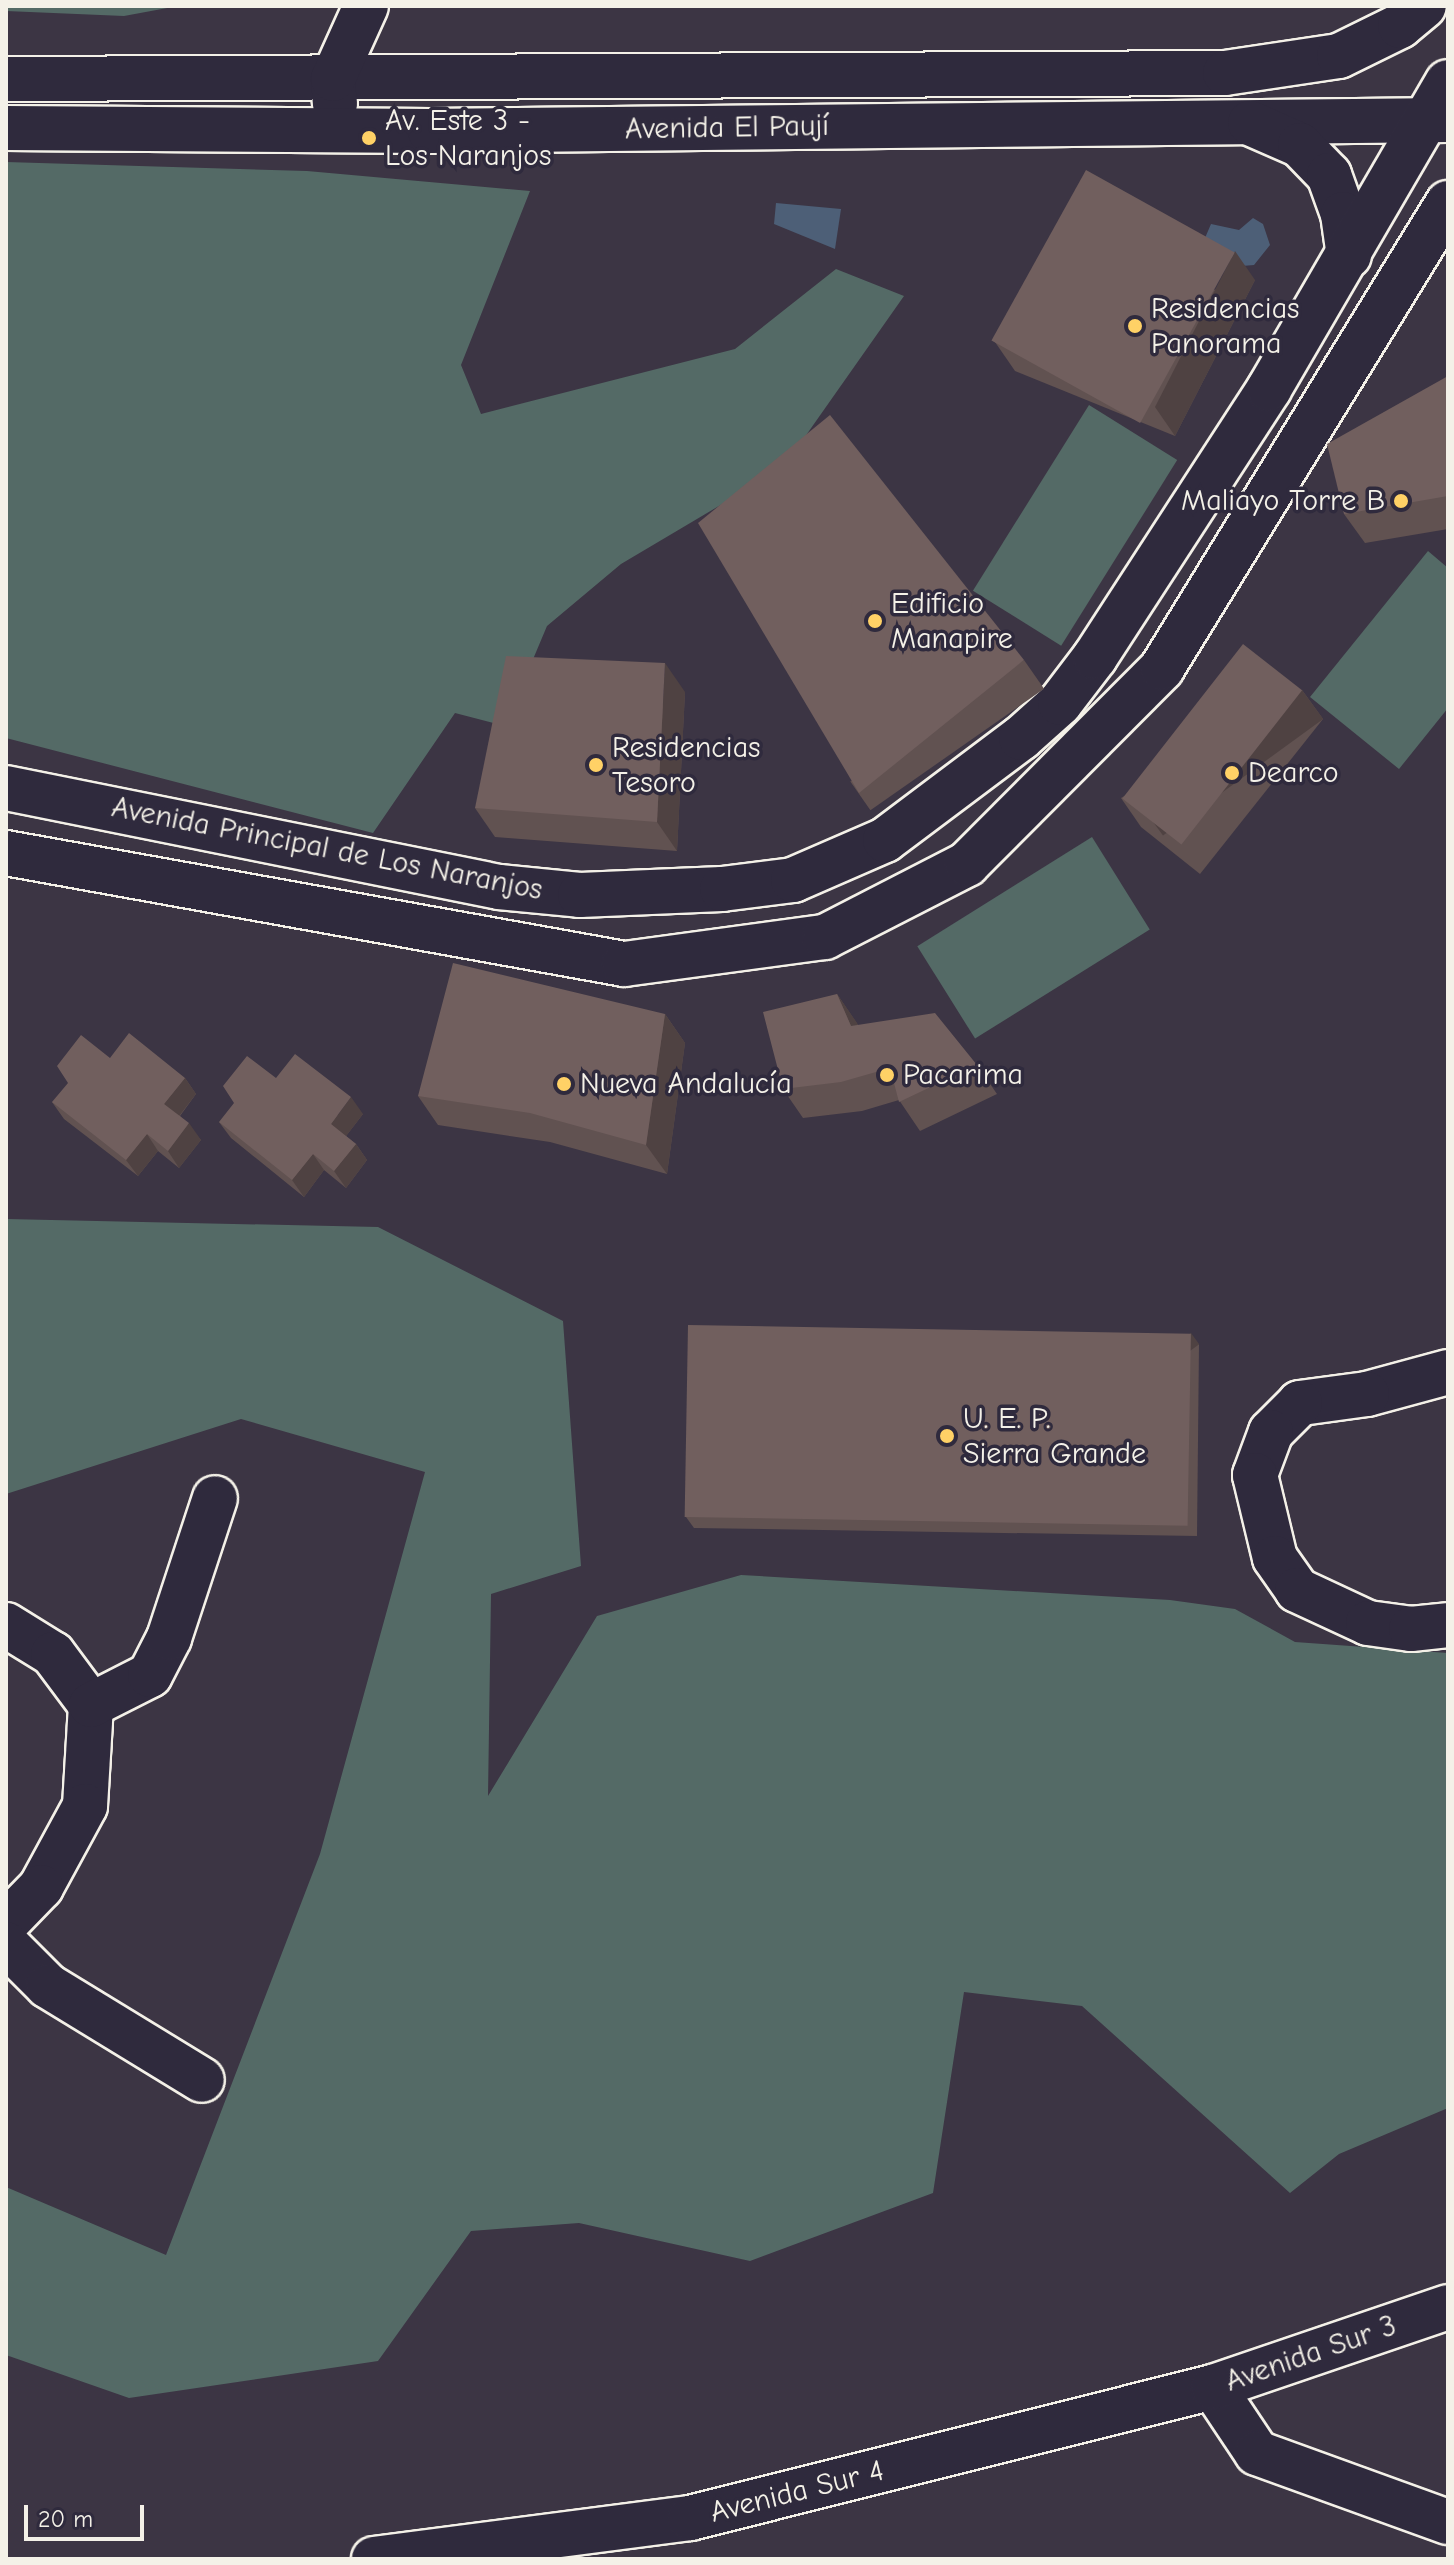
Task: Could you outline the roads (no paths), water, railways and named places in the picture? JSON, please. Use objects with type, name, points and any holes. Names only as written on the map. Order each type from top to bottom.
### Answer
[{"type":"street","points":[[337,126],[333,79],[366,6]]},
{"type":"street","name":"Avenida El Paují","points":[[6,79],[1225,73],[1339,56],[1400,26],[1424,6]]},
{"type":"street","name":"Avenida Principal de Los Naranjos","points":[[6,788],[499,887],[580,895],[722,889],[793,880],[885,840],[981,773],[1060,703],[1140,593],[1437,120],[1448,82]]},
{"type":"street","name":"Avenida El Paují","points":[[6,128],[337,126],[430,131],[1437,120]]},
{"type":"street","points":[[1250,123],[1300,145],[1329,175],[1343,214],[1349,256]]},
{"type":"street","name":"Avenida Principal de Los Naranjos","points":[[6,853],[624,964],[825,937],[967,864],[1162,668],[1448,203]]},
{"type":"street","points":[[1448,1372],[1367,1394],[1300,1403],[1271,1432],[1255,1475],[1275,1558],[1297,1590],[1368,1623],[1411,1629],[1448,1625]]},
{"type":"street","points":[[91,1705],[150,1675],[169,1638],[215,1498]]},
{"type":"street","points":[[6,1625],[53,1654],[91,1705],[85,1806],[41,1887],[6,1923]]},
{"type":"street","points":[[6,1944],[48,1986],[202,2080]]},
{"type":"street","name":"Avenida Sur 3","points":[[1448,2307],[1213,2387],[1257,2453],[1448,2522]]},
{"type":"street","name":"Avenida Sur 4","points":[[374,2559],[690,2518],[1213,2387]]},
{"type":"water","points":[[776,203],[841,209],[835,249],[774,224]]},
{"type":"water","points":[[1253,218],[1263,224],[1270,245],[1254,265],[1242,266],[1205,238],[1211,224],[1239,230]]},
{"type":"place","name":"Av. Este 3 - Los Naranjos","points":[[369,138]]},
{"type":"place","name":"Residencias Panorama","points":[[1135,326]]},
{"type":"place","name":"Maliayo Torre B","points":[[1401,501]]},
{"type":"place","name":"Edificio Manapire","points":[[875,621]]},
{"type":"place","name":"Residencias Tesoro","points":[[596,765]]},
{"type":"place","name":"Dearco","points":[[1232,773]]},
{"type":"place","name":"Pacarima","points":[[887,1075]]},
{"type":"place","name":"Nueva Andalucía","points":[[564,1084]]},
{"type":"place","name":"U. E. P. Sierra Grande","points":[[947,1436]]}]
